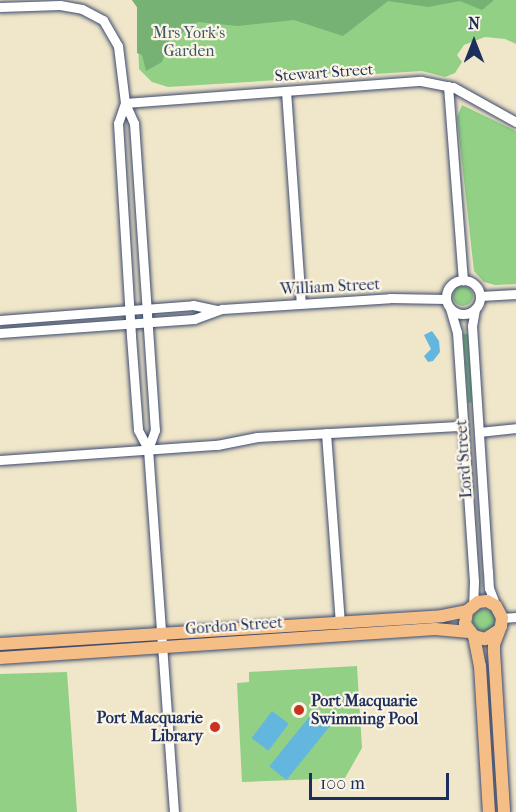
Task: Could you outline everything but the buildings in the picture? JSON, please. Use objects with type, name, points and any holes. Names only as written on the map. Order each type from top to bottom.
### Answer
[{"type":"main road","points":[[489,812],[479,657],[464,620],[470,608],[488,601],[496,606],[501,624],[494,652],[504,812]]},
{"type":"main road","name":"Gordon Street","points":[[0,644],[442,616],[470,608]]},
{"type":"main road","points":[[471,634],[485,639],[501,624]]},
{"type":"main road","name":"Gordon Street","points":[[0,658],[435,629],[471,634]]},
{"type":"street","points":[[0,7],[60,5],[82,9],[102,20],[114,38],[120,54],[124,103],[118,123],[129,310],[138,429],[148,449],[174,812]]},
{"type":"street","name":"Stewart Street","points":[[124,103],[408,81],[448,86],[516,122]]},
{"type":"street","points":[[448,86],[463,280]]},
{"type":"street","points":[[286,91],[301,303]]},
{"type":"street","points":[[124,103],[134,123],[155,429],[148,449]]},
{"type":"street","points":[[475,309],[459,313],[448,303],[453,284],[463,280],[473,283],[480,296],[516,294]]},
{"type":"street","name":"Lord Street","points":[[480,296],[475,309],[472,331],[488,579],[496,606]]},
{"type":"street","name":"William Street","points":[[0,320],[193,305],[216,310],[390,298],[448,303]]},
{"type":"street","name":"Lord Street","points":[[448,303],[457,332],[474,581],[470,608]]},
{"type":"street","name":"William Street","points":[[0,333],[194,319],[216,310]]},
{"type":"street","points":[[0,460],[217,445],[257,437],[463,426]]},
{"type":"street","points":[[479,432],[516,428]]},
{"type":"street","points":[[326,433],[340,623]]},
{"type":"street","points":[[501,624],[516,617]]},
{"type":"green space","name":"Mrs York's Garden","points":[[132,0],[516,0],[516,44],[505,39],[485,37],[464,45],[457,55],[462,62],[455,73],[445,77],[422,71],[168,87],[152,82],[139,69],[137,7]]},
{"type":"green space","points":[[132,0],[494,0],[482,10],[460,1],[428,7],[388,1],[343,36],[294,20],[238,26],[198,22],[169,41],[162,62],[146,71],[142,55],[137,53],[137,7]]},
{"type":"green space","points":[[462,105],[516,131],[516,284],[495,285],[484,282],[474,271],[457,117]]},
{"type":"green space","points":[[463,286],[470,289],[473,296],[470,303],[463,306],[456,303],[453,296],[456,289]]},
{"type":"green space","points":[[463,334],[468,334],[472,402],[468,403]]},
{"type":"green space","points":[[484,609],[494,616],[495,620],[488,630],[484,631],[474,624],[473,620],[480,610]]},
{"type":"green space","name":"Port Macquarie Swimming Pool","points":[[357,666],[362,748],[345,778],[242,782],[237,683],[249,682],[249,672]]},
{"type":"green space","points":[[67,672],[77,812],[0,812],[0,674]]},
{"type":"water","points":[[432,331],[439,341],[440,352],[433,361],[428,362],[424,356],[431,349],[424,335]]},
{"type":"water","points":[[272,711],[289,724],[268,751],[252,738]]},
{"type":"water","points":[[314,711],[331,725],[286,780],[269,766]]},
{"type":"place","name":"Port Macquarie Swimming Pool","points":[[299,710]]},
{"type":"place","name":"Port Macquarie Library","points":[[215,727]]}]
